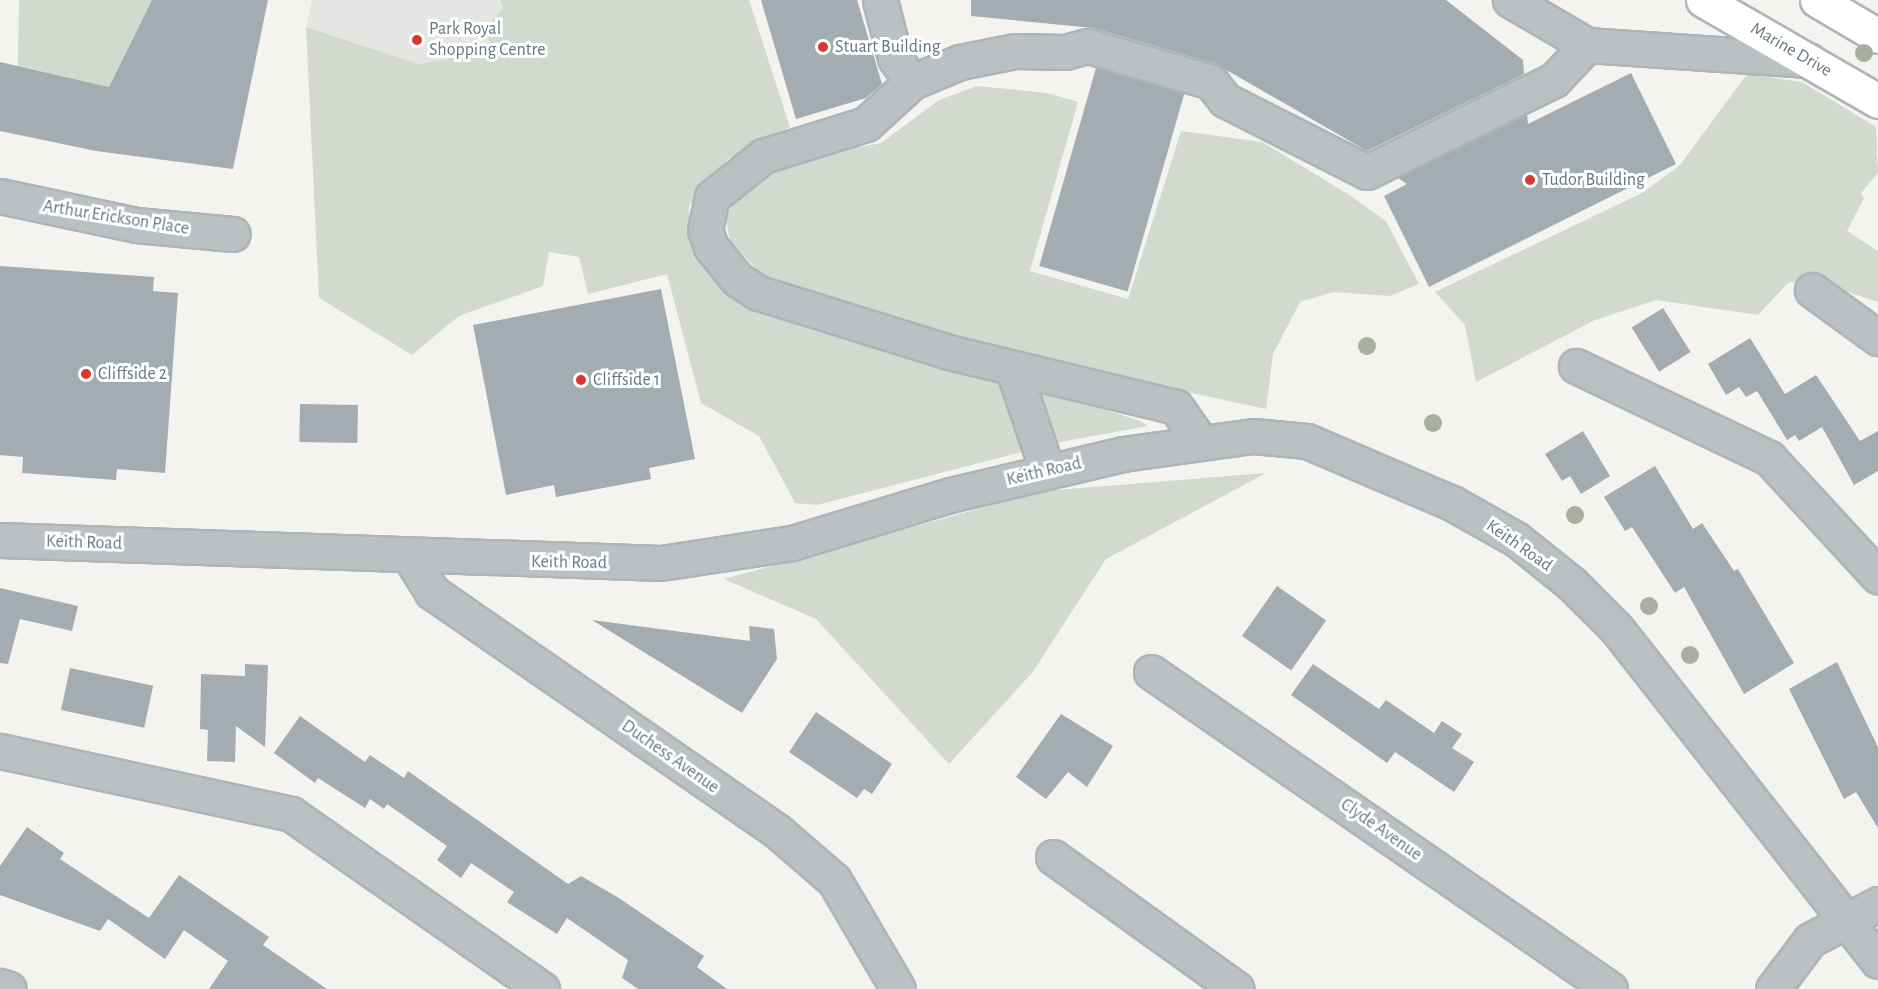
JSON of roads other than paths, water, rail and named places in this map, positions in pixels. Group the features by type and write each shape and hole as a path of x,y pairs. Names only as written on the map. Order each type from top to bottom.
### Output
{"main road":[{"name":"Marine Drive","path":"1703,0 1878,101"},
{"path":"1817,0 1878,36"}],"street":[{"path":"880,0 895,58 912,82"},
{"path":"1510,0 1587,45 1808,60"},
{"path":"1200,441 1176,408 1013,369 773,300 737,279 721,263 705,230 712,197 741,168 763,156 866,124 912,82 960,62 1015,51 1065,52 1084,69 1203,103 1226,100 1367,172 1554,80 1587,45"},
{"name":"Arthur Erickson Place","path":"0,196 136,225 233,234"},
{"path":"1812,290 1878,338"},
{"path":"1576,366 1768,458 1878,576"},
{"path":"1013,369 1047,471"},
{"name":"Keith Road","path":"0,540 590,565 712,559 792,543 1047,471 1200,441 1253,436 1307,441 1452,503 1516,539 1616,628 1842,919 1878,961"},
{"name":"Duchess Avenue","path":"410,557 432,592 777,831 834,880 898,989"},
{"name":"Clyde Avenue","path":"1151,672 1610,989"},
{"path":"0,751 291,814 542,989"},
{"path":"1053,857 1237,989"},
{"path":"1773,989 1810,940 1842,919 1878,904"},
{"path":"0,986 9,989"}],"place":[{"name":"Park Royal Shopping Centre","path":"417,40"},
{"name":"Stuart Building","path":"823,47"},
{"name":"Tudor Building","path":"1530,180"},
{"name":"Cliffside 2","path":"86,374"},
{"name":"Cliffside 1","path":"581,380"}]}
